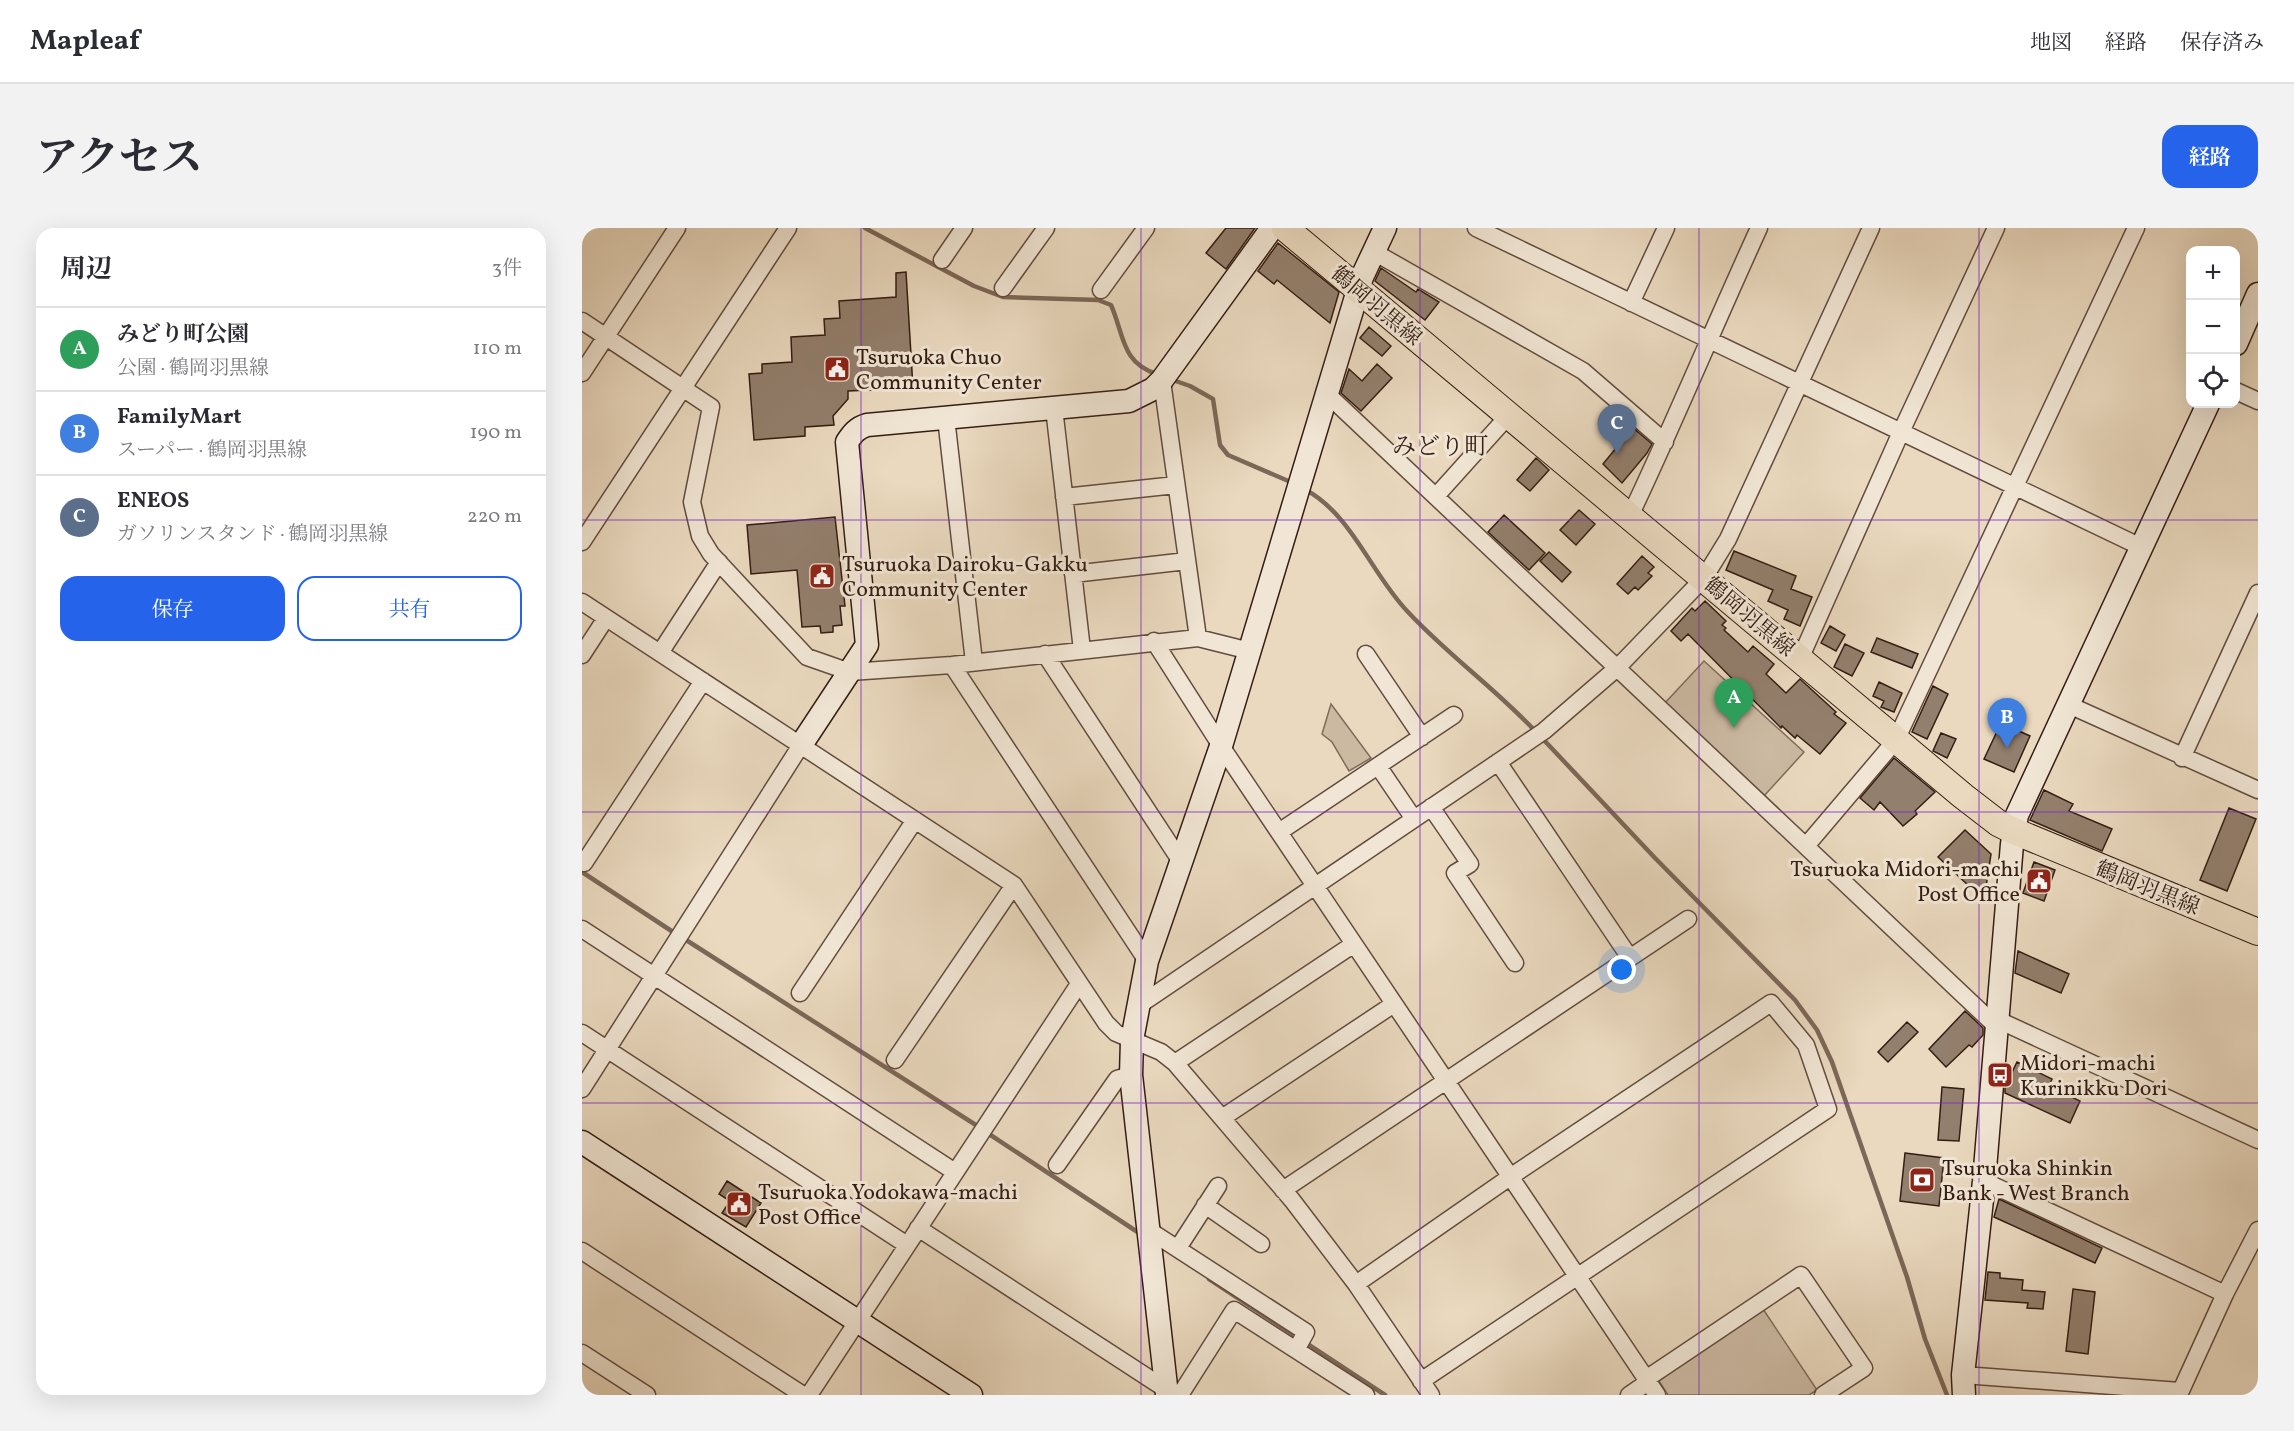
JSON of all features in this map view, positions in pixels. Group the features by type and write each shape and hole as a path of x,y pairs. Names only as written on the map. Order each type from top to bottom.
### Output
{"main road":[{"name":"鶴岡羽黒線","path":"1285,228 1998,823 2258,932"}],"street":[{"path":"582,373 677,228"},
{"path":"582,542 788,228"},
{"path":"942,260 964,228"},
{"path":"1003,288 1046,228"},
{"path":"1101,290 1146,228"},
{"path":"582,1089 867,645 847,442 859,428 867,425 1129,401 1141,397 1165,376 1272,228"},
{"path":"1171,1393 1147,1229 1131,1075 1132,1040 1138,1006 1147,961 1221,746 1326,393 1359,290 1385,228"},
{"path":"1476,228 2141,547"},
{"path":"1632,303 1666,228"},
{"path":"1630,516 1759,228"},
{"path":"1138,1006 1537,736 1617,668 1704,578 1728,539 1871,228"},
{"path":"1800,659 1901,432 1996,228"},
{"path":"1806,846 1896,740 2136,228"},
{"path":"1374,252 1582,371 1665,442"},
{"path":"2240,333 2258,294"},
{"path":"582,321 711,406 692,502 700,536 711,554 807,657 850,672 952,665 1154,641 1198,638 1250,651"},
{"path":"1165,376 1176,485 1198,638"},
{"path":"1326,393 1996,1023 2258,1140"},
{"path":"2240,393 2258,401"},
{"path":"1054,408 1082,650"},
{"path":"2206,408 2018,815 2014,831 1964,1385 2180,1393 2258,1230"},
{"path":"1437,495 1509,415"},
{"path":"946,418 974,662"},
{"path":"1064,497 1176,485"},
{"path":"1073,574 1187,561"},
{"path":"660,653 719,562"},
{"path":"2182,758 2258,593"},
{"path":"582,602 1014,885 1106,1023 1116,1034 1161,1052 1175,1063 1283,1190 1356,1284 1431,1395"},
{"path":"582,655 606,618"},
{"path":"1154,641 1221,746 1650,1385"},
{"path":"1045,654 1180,860"},
{"path":"1366,654 1422,737"},
{"path":"952,665 1147,961"},
{"path":"584,863 703,681"},
{"path":"2069,705 2182,758 2258,790"},
{"path":"1279,832 1454,715"},
{"path":"1498,762 1630,958"},
{"path":"1378,766 1414,819"},
{"path":"1431,807 1470,864 1455,873 1515,963"},
{"path":"800,993 915,820"},
{"path":"895,1060 1014,885"},
{"path":"1283,1190 1688,919"},
{"path":"582,929 955,1172"},
{"path":"1175,1063 1354,944"},
{"path":"809,1395 1079,984"},
{"path":"1356,1284 1510,1177 1771,1003 1806,1045 1828,1109 1421,1381"},
{"path":"1222,1118 1394,1004"},
{"path":"582,1034 907,1245"},
{"path":"1057,1165 1117,1079 1131,1075"},
{"path":"582,1142 971,1395"},
{"path":"1984,1181 2226,1294"},
{"path":"1178,1248 1218,1185"},
{"path":"1205,1205 1262,1244"},
{"path":"918,1228 1171,1393"},
{"path":"1147,1229 1306,1332 1296,1350"},
{"path":"582,1251 803,1395"},
{"path":"1629,1395 1650,1385 1801,1275 1864,1368 1823,1395"},
{"path":"1171,1393 1234,1310 1366,1395"},
{"path":"582,1353 647,1395"}],"shaded area":[{"path":"1704,661 1804,752 1764,796 1664,704"},
{"path":"1331,704 1371,758 1349,771 1332,742 1322,734"},
{"path":"1763,1309 1817,1390 1809,1395 1668,1395 1657,1378"}],"building":[{"path":"1226,228 1255,228 1226,269 1206,253"},
{"path":"1278,243 1339,292 1330,323 1277,280 1274,284 1258,271"},
{"path":"1381,268 1416,292 1418,289 1439,302 1425,320 1375,281"},
{"name":"Tsuruoka Chuo Community Center","path":"906,272 913,388 848,391 848,399 833,416 834,425 805,427 805,436 754,440 749,374 762,373 762,364 792,362 791,337 825,335 824,319 840,318 839,301 896,297 896,273"},
{"path":"1369,327 1391,346 1382,356 1360,338"},
{"path":"1377,364 1392,378 1361,411 1341,393 1349,369 1362,381"},
{"path":"1612,410 1652,444 1622,483 1603,464 1626,436 1606,418"},
{"path":"1536,458 1549,470 1530,491 1517,480"},
{"path":"1579,510 1595,524 1576,545 1560,530"},
{"path":"1504,515 1545,553 1529,570 1488,532"},
{"name":"Tsuruoka Dairoku-Gakku Community Center","path":"835,517 845,606 840,606 842,625 833,626 833,632 821,633 820,626 802,627 797,570 751,574 747,525"},
{"path":"1734,551 1796,576 1791,589 1812,597 1800,626 1784,619 1788,610 1768,601 1773,590 1726,570"},
{"path":"1549,552 1571,572 1562,582 1540,561"},
{"path":"1642,556 1654,567 1648,573 1652,576 1638,590 1635,587 1628,594 1617,584"},
{"path":"1705,601 1726,621 1722,625 1726,628 1724,630 1748,652 1753,646 1774,664 1766,674 1786,693 1800,679 1846,723 1820,754 1797,735 1795,738 1782,726 1781,728 1688,634 1681,641 1671,631 1692,608 1695,611"},
{"path":"1830,626 1845,635 1836,651 1821,643"},
{"path":"1877,638 1918,654 1912,668 1871,652"},
{"path":"1845,644 1864,653 1852,676 1834,667"},
{"path":"1879,682 1902,693 1894,712 1881,707 1884,701 1873,696"},
{"path":"1933,686 1948,694 1927,739 1912,732"},
{"path":"2001,723 2030,736 2014,772 1984,759"},
{"path":"1941,733 1956,739 1947,758 1933,751"},
{"path":"1894,758 1935,792 1915,811 1917,814 1903,826 1880,802 1874,810 1860,798"},
{"path":"2044,790 2073,804 2069,811 2112,829 2102,851 2030,820"},
{"path":"2229,808 2256,819 2227,891 2200,880"},
{"path":"1965,830 1991,854 1986,887 1971,888 1938,857"},
{"path":"2034,862 2055,870 2044,901 2023,893"},
{"path":"2018,951 2069,974 2061,993 2015,973"},
{"path":"1965,1011 1983,1028 1983,1035 1972,1047 1969,1045 1946,1067 1929,1049"},
{"path":"1907,1022 1918,1032 1888,1062 1878,1052"},
{"path":"2017,1062 2052,1079 2049,1086 2080,1101 2070,1123 2005,1093 2005,1087"},
{"path":"1942,1087 1964,1089 1959,1141 1938,1140"},
{"name":"Tsuruoka Shinkin Bank - West Branch","path":"1905,1153 1944,1158 1939,1206 1900,1201"},
{"path":"727,1181 761,1203 746,1227 722,1213 730,1201 719,1194"},
{"path":"1999,1199 2102,1248 2095,1263 1994,1217"},
{"path":"1988,1272 2000,1273 2000,1278 2023,1280 2022,1290 2045,1292 2043,1309 2027,1308 2028,1303 1985,1300"},
{"path":"2073,1289 2095,1292 2088,1354 2066,1351"}],"waterway":[{"path":"865,228 974,286 1003,297 1098,300 1111,305 1130,355 1136,363 1157,374"},
{"path":"1170,379 1190,386 1213,399 1220,445 1228,455 1293,483"},
{"path":"1306,490 1336,514 1408,612 1536,732"},
{"path":"1542,738 1655,858 1795,1000 1817,1030 1832,1062 1907,1277 1925,1339 1947,1395"},
{"path":"582,872 676,934"},
{"path":"683,938 979,1127"},
{"path":"986,1132 1142,1235"},
{"path":"1209,1279 1385,1395"}],"place":[{"name":"Tsuruoka Chuo Community Center","path":"837,369"},
{"name":"ENEOS","path":"1617,454"},
{"name":"Tsuruoka Dairoku-Gakku Community Center","path":"822,576"},
{"name":"みどり町公園","path":"1734,728"},
{"name":"FamilyMart","path":"2007,748"},
{"name":"Tsuruoka Midori-machi Post Office","path":"2039,881"},
{"name":"Midori-machi Kurinikku Dori","path":"2000,1075"},
{"name":"Tsuruoka Shinkin Bank - West Branch","path":"1922,1180"},
{"name":"Tsuruoka Yodokawa-machi Post Office","path":"739,1204"}],"district":[{"name":"みどり町","path":"1440,446"}]}
